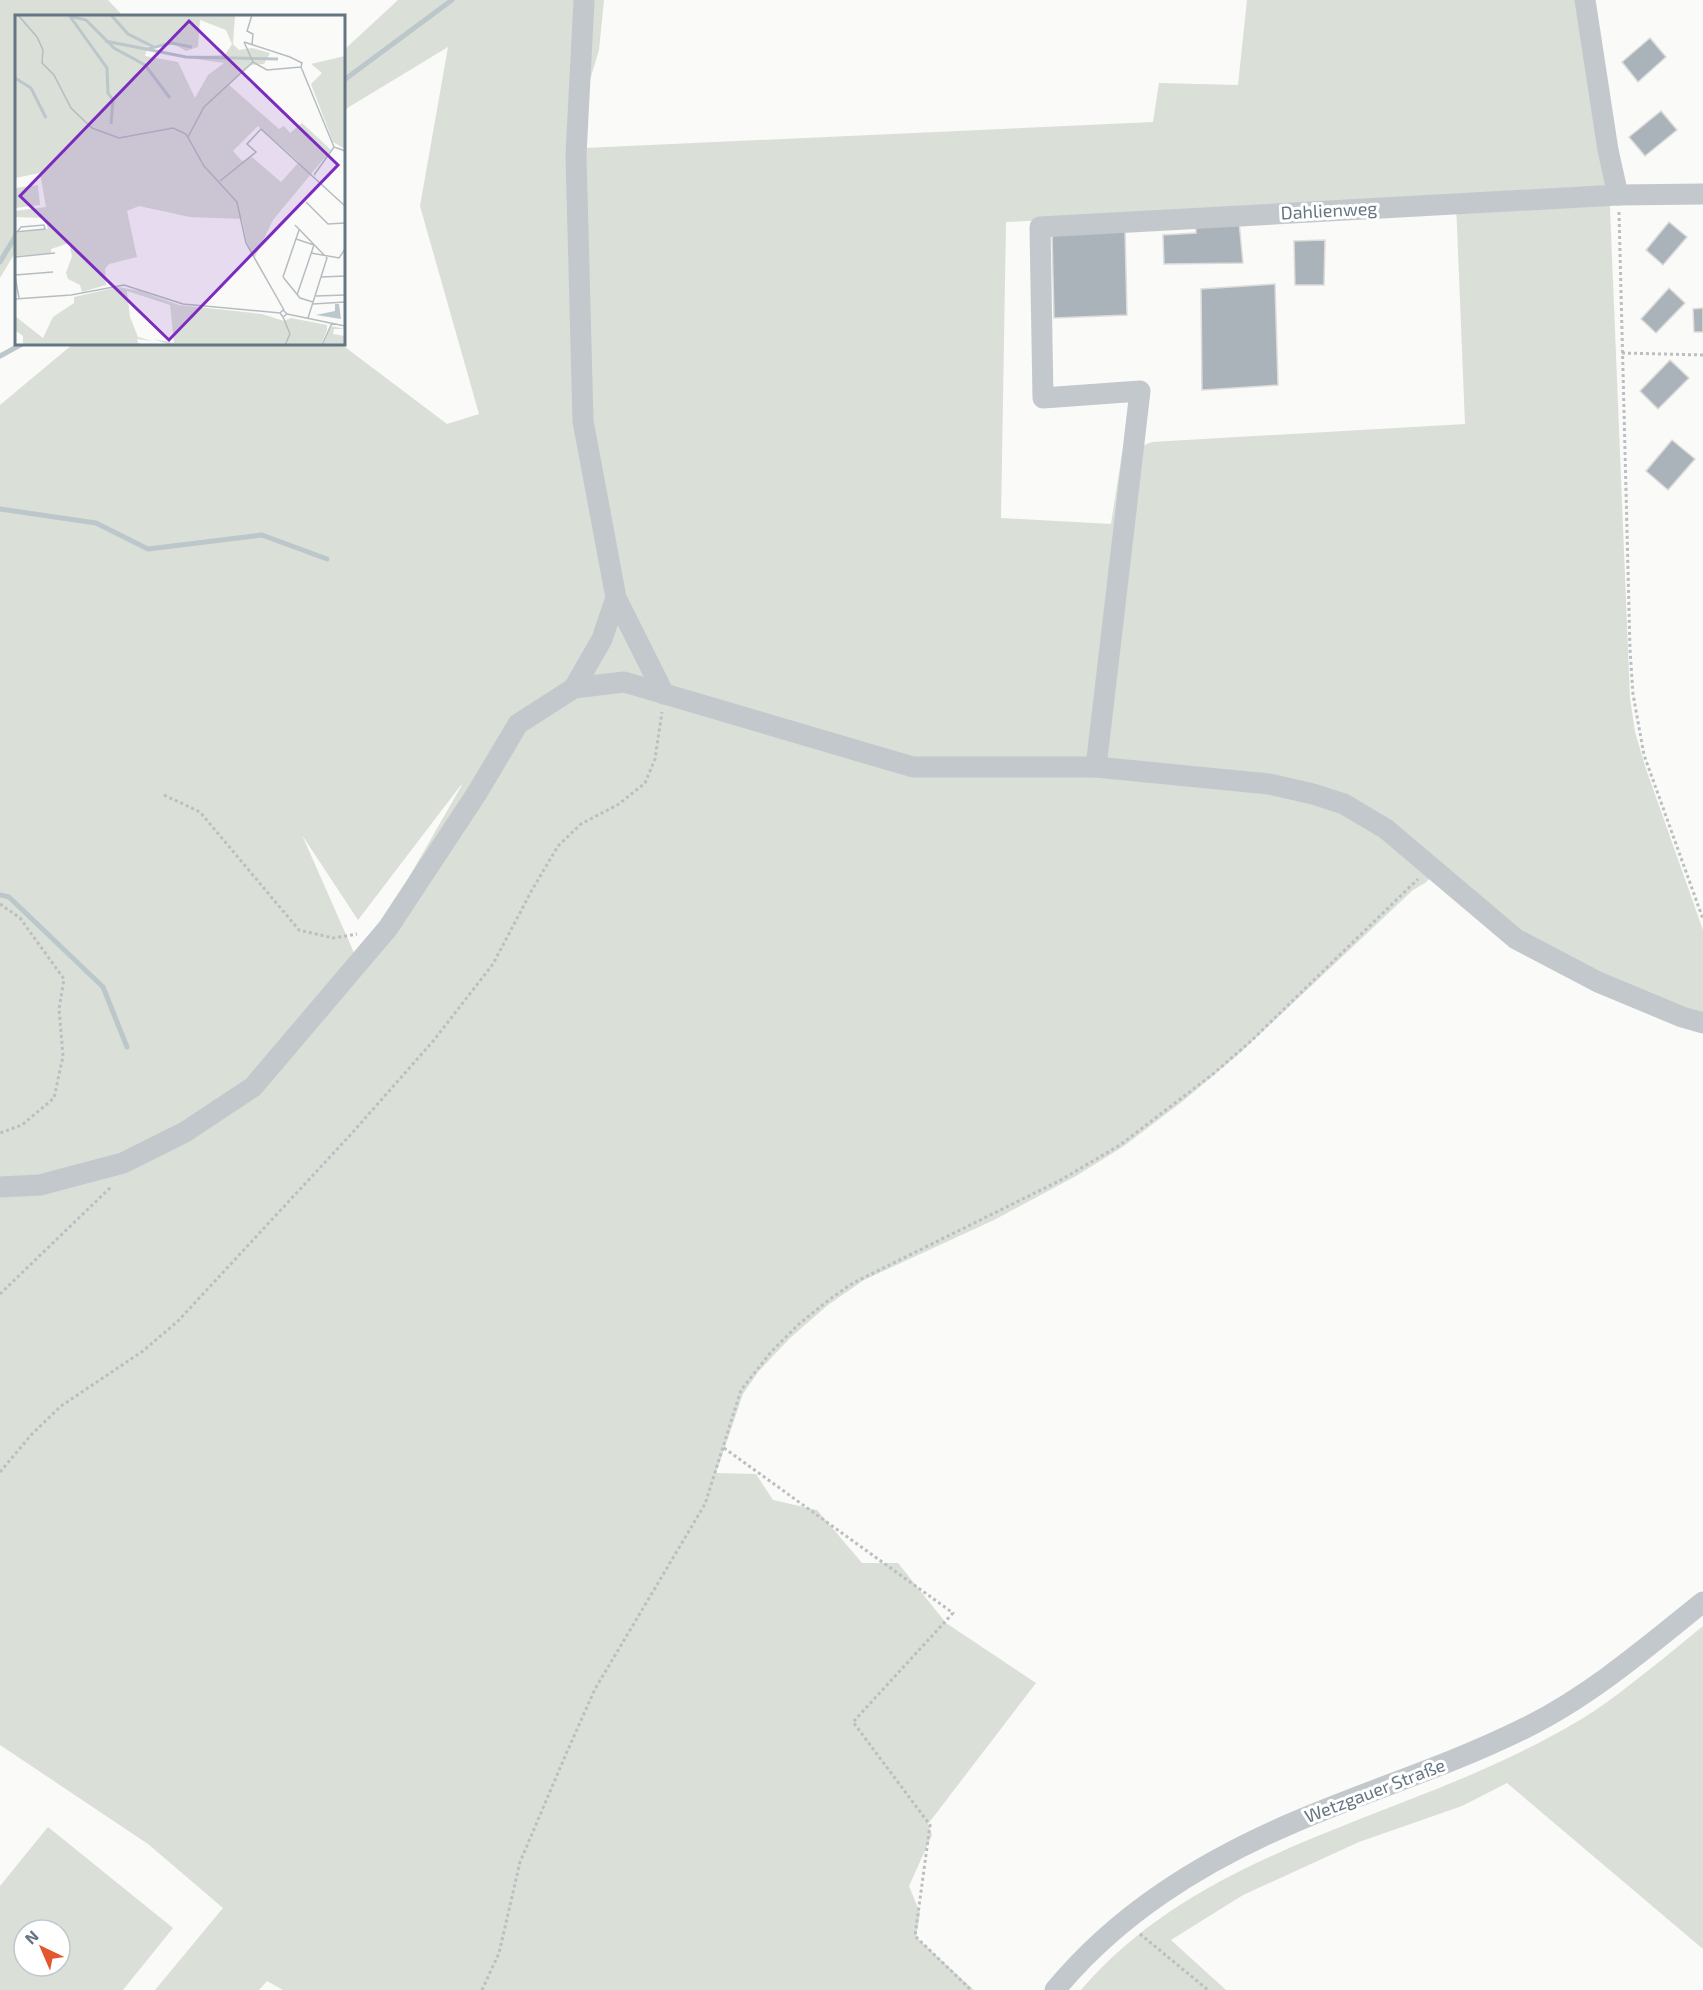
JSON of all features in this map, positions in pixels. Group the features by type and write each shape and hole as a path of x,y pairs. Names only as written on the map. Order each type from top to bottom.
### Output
{"street":[{"path":"584,0 576,155 584,421 616,598 664,694"},
{"path":"1585,0 1608,150 1618,195"},
{"name":"Dahlienweg","path":"1096,767 1140,391 1043,398 1040,227 1618,195 1703,194"},
{"path":"574,688 602,639 616,598"},
{"path":"0,1187 40,1185 123,1163 185,1132 254,1087 388,928 477,793 518,724 574,688 624,682 913,767 1096,767 1269,784 1313,794 1344,804 1386,829 1516,939 1598,982 1682,1017 1703,1023"},
{"name":"Wetzgauer Straße","path":"1055,1990 1091,1950 1124,1920 1160,1892 1200,1868 1291,1823 1455,1760 1528,1727 1578,1697 1629,1661 1703,1602"}],"path":[{"path":"1618,195 1629,637 1633,694 1644,755 1703,919"},
{"path":"1622,353 1703,355"},
{"path":"0,1472 32,1434 62,1406 143,1351 178,1321 353,1132 434,1040 493,963 558,846 581,824 619,804 645,783 655,759 664,694"},
{"path":"164,795 200,812 299,930 333,938 388,928"},
{"path":"482,1990 499,1953 520,1862 585,1711 595,1689 705,1504 741,1390 771,1352 799,1324 854,1283 1059,1181 1120,1145 1251,1041 1432,866"},
{"path":"0,904 20,918 64,979 58,1009 63,1056 54,1098 21,1125 0,1133"},
{"path":"0,1294 112,1188 123,1163"},
{"path":"724,1448 953,1613 853,1722 930,1825 915,1936 971,1990"},
{"path":"1124,1920 1208,1990"}],"shaded area":[{"path":"0,0 108,0 122,15 15,15 15,253 0,278"},
{"path":"398,0 604,0 599,50 581,110 585,148 1153,122 1159,83 1238,85 1247,0 1579,0 1610,208 1630,698 1635,732 1646,769 1703,930 1703,1017 1642,995 1531,938 1443,866 1425,883 1413,890 1240,1053 1124,1146 1076,1176 994,1220 864,1280 828,1305 790,1338 758,1372 743,1394 716,1473 756,1474 773,1500 817,1510 862,1563 898,1563 946,1623 1036,1683 928,1824 932,1835 909,1886 920,1913 916,1937 974,1990 283,1990 267,1981 259,1990 155,1990 223,1908 148,1844 0,1745 0,405 72,345 342,345 447,424 479,414 420,206 448,47 345,109 345,49","holes":["1456,202 1465,424 1152,442 1122,454 1111,524 1001,518 1006,222","462,785 359,964 302,835 358,920"]},
{"path":"1703,1626 1703,1949 1507,1783 1462,1806 1359,1842 1243,1895 1171,1940 1226,1990 1081,1990 1125,1946 1173,1909 1281,1852 1452,1783 1551,1737 1605,1703"},
{"path":"48,1827 173,1928 123,1990 0,1990 0,1886"}],"building":[{"path":"1650,38 1666,57 1638,82 1622,62"},
{"path":"1661,111 1677,130 1645,156 1629,137"},
{"path":"1239,222 1243,263 1164,264 1163,235 1196,233 1196,225"},
{"path":"1669,222 1687,237 1663,265 1646,250"},
{"path":"1125,230 1127,315 1054,318 1052,235"},
{"path":"1325,240 1324,285 1295,285 1294,241"},
{"path":"1275,284 1278,385 1202,390 1201,289"},
{"path":"1669,288 1685,303 1656,333 1641,319"},
{"path":"1703,308 1703,332 1694,332 1693,309"},
{"path":"1670,360 1689,378 1658,409 1640,391"},
{"path":"1672,440 1695,459 1668,490 1646,471"}],"waterway":[{"path":"345,79 452,0"},
{"path":"0,262 15,237"},
{"path":"0,356 20,345"},
{"path":"0,509 96,523 148,549 262,535 327,559"},
{"path":"0,895 9,897 103,987 127,1047"}]}
